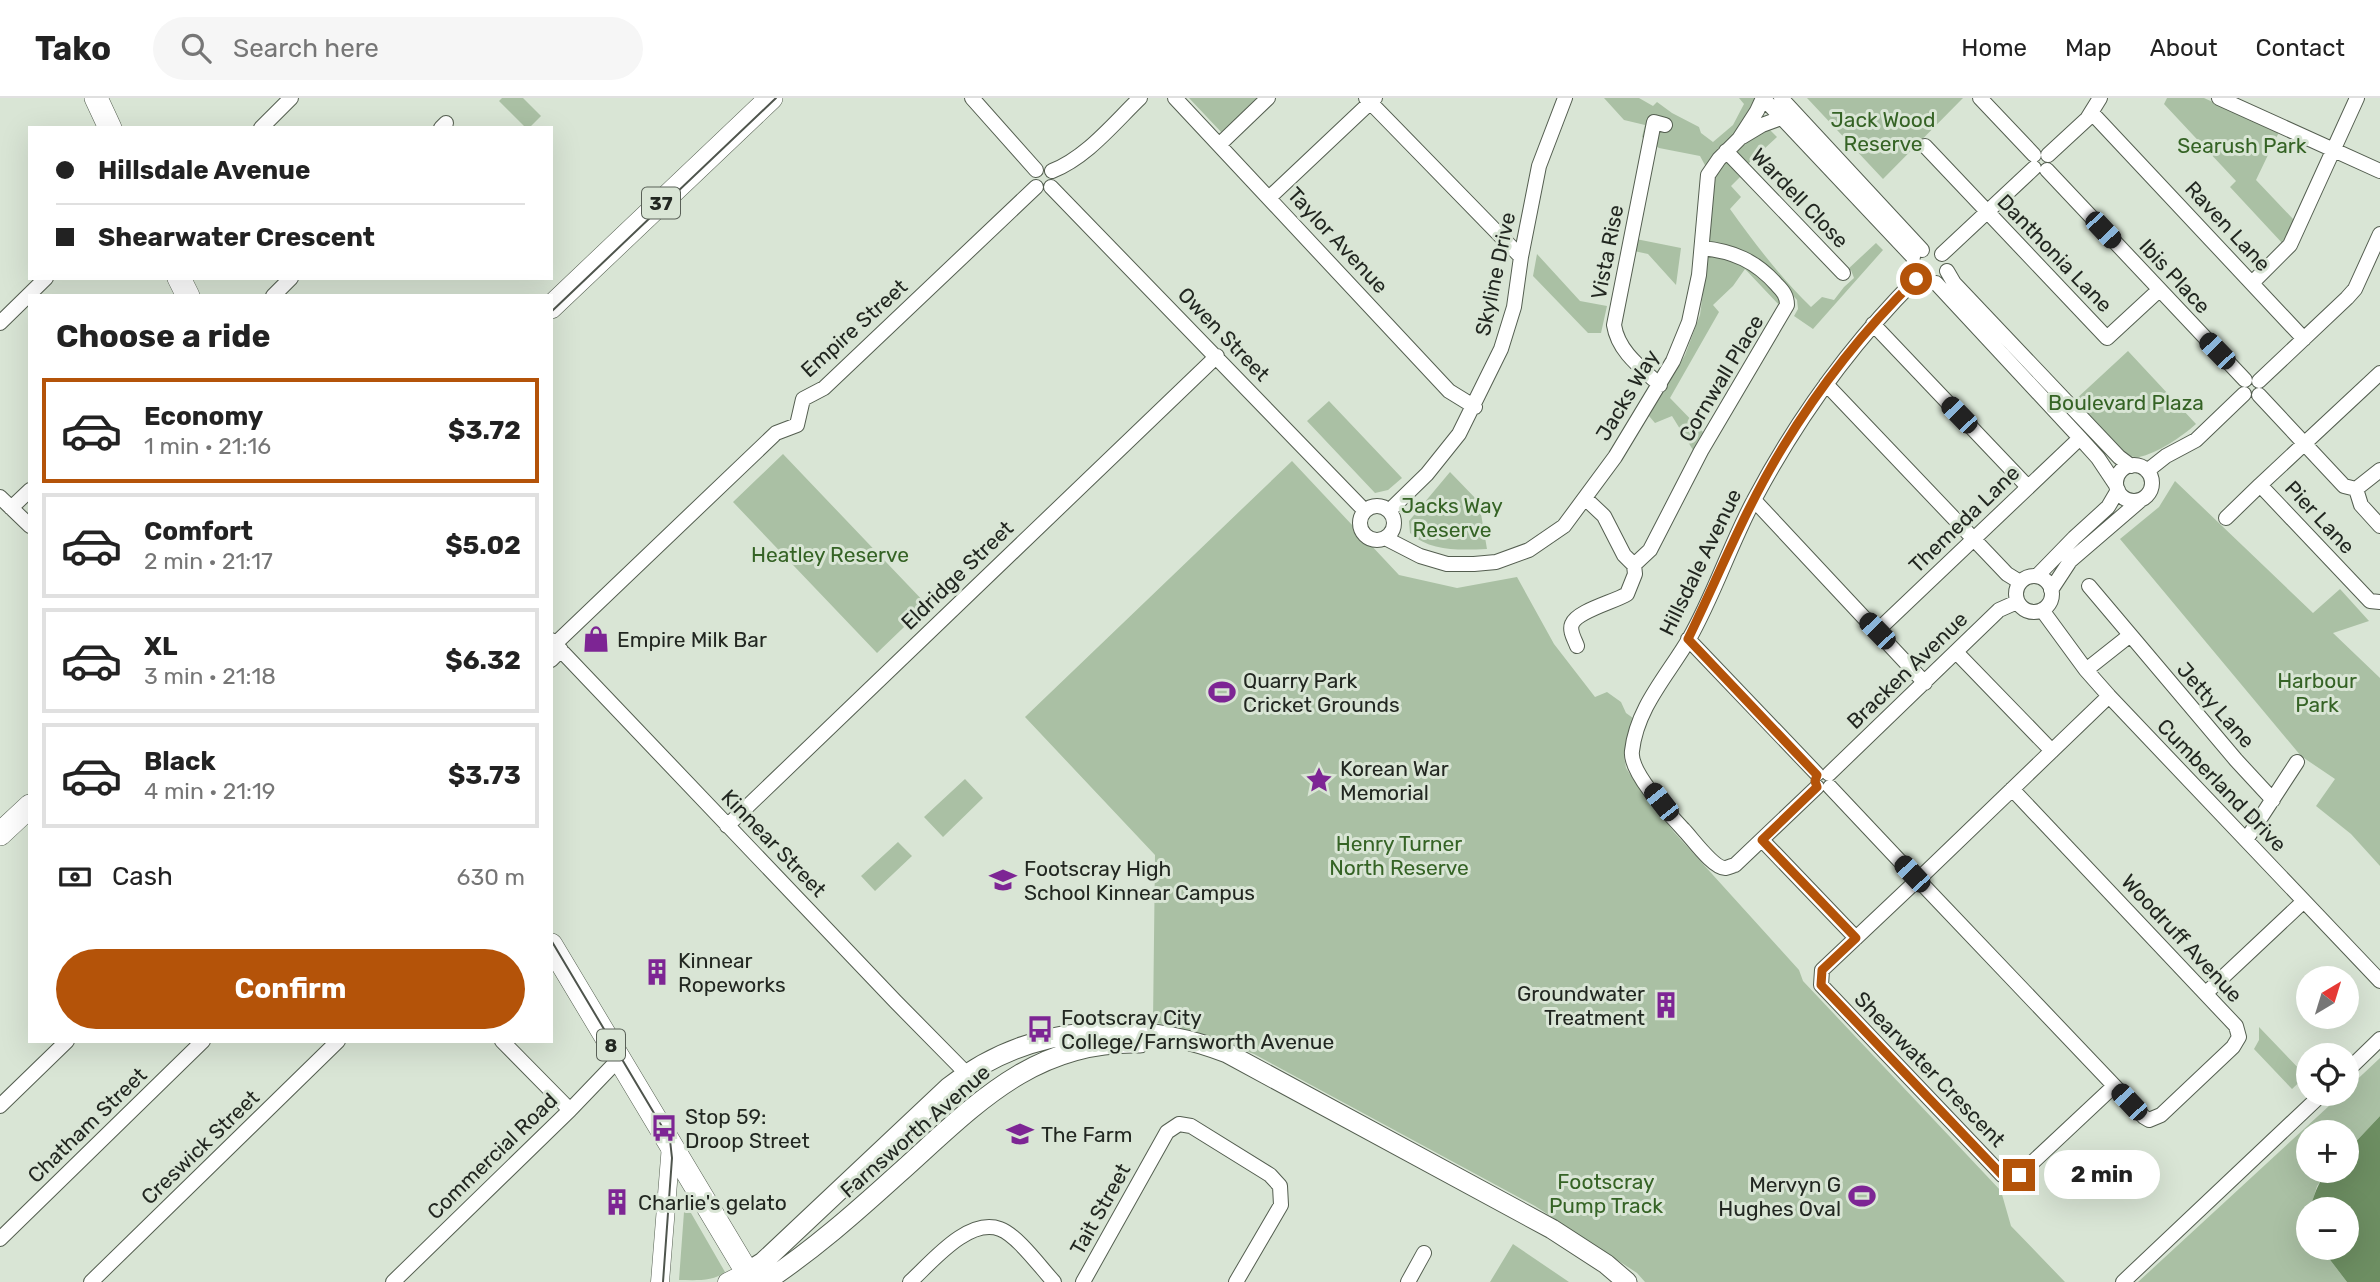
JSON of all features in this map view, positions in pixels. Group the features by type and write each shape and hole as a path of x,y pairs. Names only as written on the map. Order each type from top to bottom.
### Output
{"main road":[{"name":"37","path":"553,305 771,98"},
{"path":"99,100 109,126"},
{"path":"0,834 28,808"},
{"name":"8","path":"553,948 748,1280"},
{"name":"Farnsworth Avenue","path":"748,1280 763,1262 888,1144 949,1087 967,1074 1004,1054 1037,1041 1116,1030 1165,1035 1227,1053 1552,1228 1606,1264 1627,1282"},
{"name":"Farnsworth Avenue","path":"748,1280 825,1239 986,1094 1059,1056 1085,1048 1123,1043 1156,1044 1223,1058 1272,1078"},
{"path":"967,1074 986,1094"},
{"path":"888,1144 908,1165"},
{"path":"848,1183 866,1203"}],"street":[{"path":"263,126 291,98"},
{"path":"972,98 1036,170"},
{"path":"1052,171 1080,155 1140,98"},
{"name":"Taylor Avenue","path":"1175,98 1449,391 1475,407"},
{"path":"1219,145 1268,98"},
{"name":"Skyline Drive","path":"1389,512 1427,474 1459,434 1475,407 1501,349 1514,306 1539,166 1565,98"},
{"path":"1763,98 1918,253"},
{"name":"Jacks Way","path":"1385,538 1420,556 1447,564 1496,562 1529,550 1564,526 1586,499 1673,361 1689,322 1702,248 1708,175 1712,166 1739,139 1763,98"},
{"path":"1782,98 1918,253"},
{"name":"Ibis Place","path":"1980,98 2344,486 2356,489"},
{"path":"1942,254 2092,113 2100,98"},
{"path":"2219,98 2380,171"},
{"path":"2252,283 2291,243 2357,98"},
{"path":"1270,198 1370,99 1521,257"},
{"name":"Raven Lane","path":"2092,113 2304,338"},
{"path":"1739,139 1762,125 1781,118"},
{"name":"Vista Rise","path":"1660,385 1634,362 1616,340 1614,325 1654,122 1665,125"},
{"name":"Danthonia Lane","path":"1925,146 2107,338 2159,290"},
{"name":"Wardell Close","path":"1726,151 1843,273"},
{"path":"1046,167 1052,171 1055,181 1051,187 1042,190 1036,187 1032,180 1036,170 1046,167"},
{"name":"Empire Street","path":"555,649 776,433 797,425 803,399 824,388 1036,187"},
{"name":"Owen Street","path":"1051,187 1365,511"},
{"path":"2147,471 2166,456 2196,440 2355,289 2380,234"},
{"name":"Cornwall Place","path":"1577,646 1571,629 1574,621 1626,594 1635,574 1634,565 1650,550 1701,451 1787,305 1784,293 1756,264 1727,252 1702,248"},
{"path":"1918,253 1935,249 1942,254 1947,271 1973,302 2119,457 2131,466"},
{"path":"1918,253 1911,270 1923,284 1936,284 1947,271"},
{"name":"Hillsdale Avenue","path":"1726,868 1716,865 1677,823 1634,767 1631,753 1639,722 1658,683 1688,639 1754,500 1782,448 1826,384 1873,324 1916,279"},
{"path":"30,294 44,280"},
{"path":"276,294 289,280"},
{"path":"1936,284 2098,458 2121,496 2130,500 2142,499"},
{"path":"0,323 28,296"},
{"path":"1873,324 2028,488"},
{"name":"Eldridge Street","path":"727,826 1217,356"},
{"name":"Pier Lane","path":"2226,519 2380,373"},
{"path":"1826,384 2007,574 2020,582"},
{"name":"Themeda Lane","path":"1877,631 2080,438"},
{"path":"2037,576 2098,517 2117,487 2120,472 2131,466 2147,471 2152,482 2151,488 2142,499 2070,561 2051,590"},
{"path":"2380,470 2365,485 2356,489 2361,505 2380,526"},
{"name":"Pier Lane","path":"2260,485 2370,601 2380,602"},
{"path":"11,508 28,492"},
{"path":"0,497 28,524"},
{"path":"1586,499 1604,516 1624,555 1634,565"},
{"path":"1754,500 1926,682"},
{"path":"1376,507 1392,516 1393,528 1385,538 1371,540 1362,532 1360,520 1365,511 1376,507"},
{"path":"2030,576 2037,576 2048,583 2051,590 2050,602 2042,610 2028,611 2017,602 2016,589 2020,582 2030,576"},
{"name":"Jetty Lane","path":"2089,586 2129,636 2273,800"},
{"name":"Bracken Avenue","path":"1726,868 1735,865 1762,840 1999,610 2017,602"},
{"name":"Cumberland Drive","path":"2042,610 2086,670 2109,696 2380,982"},
{"path":"2086,670 2129,636"},
{"name":"Woodruff Avenue","path":"1688,639 2144,1118 2156,1119 2233,1047 2239,1037 2236,1026 2012,789"},
{"name":"Kinnear Street","path":"555,649 967,1074"},
{"path":"1957,653 2052,751"},
{"name":"Shearwater Crescent","path":"2109,696 1822,970 1821,985 2002,1175 2010,1178 2019,1175 2115,1086"},
{"path":"2246,840 2297,762"},
{"path":"1762,840 1856,938"},
{"path":"2206,993 2304,901"},
{"path":"2359,1060 2380,1040"},
{"path":"0,1106 65,1043"},
{"name":"Chatham Street","path":"0,1239 201,1043"},
{"name":"Creswick Street","path":"91,1282 336,1043"},
{"path":"504,1043 570,1110"},
{"name":"Commercial Road","path":"393,1282 619,1059"},
{"path":"2123,1282 2309,1106"},
{"name":"Tait Street","path":"1083,1282 1167,1132 1179,1124 1191,1126 1270,1175 1280,1186 1281,1205 1236,1282"},
{"path":"660,1282 671,1145"},
{"path":"910,1282 958,1238 979,1227 1000,1229 1013,1238 1054,1282"},
{"path":"1408,1282 1424,1253"}],"green space":[{"path":"502,98 523,98 541,116 531,126 524,126 499,101"},
{"path":"1189,98 1259,98 1222,133"},
{"path":"1604,98 1639,98 1653,106 1657,102 1699,127 1701,133 1713,142 1733,125 1744,104 1739,98 1756,98 1753,114 1706,167 1700,156 1659,148 1642,137 1645,125 1624,120"},
{"name":"Jack Wood Reserve","path":"1807,98 1963,98 1883,179"},
{"name":"Searush Park","path":"2167,98 2204,98 2279,132 2256,180 2294,220 2283,244 2230,187 2236,181 2164,104"},
{"path":"1767,127 1777,137 1737,174 1740,177 1731,186 1741,197 1730,209 1800,296 1811,307 1822,297 1834,300 1854,278 1851,270 1847,270 1876,243 1883,250 1813,329 1794,316 1798,309 1797,300 1767,268 1736,250 1706,243 1713,176 1730,154"},
{"path":"1636,239 1681,248 1676,285 1648,254 1634,251"},
{"path":"1537,254 1580,301 1607,306 1601,333 1588,333 1533,276"},
{"path":"1721,254 1756,271 1780,299 1780,306 1745,269 1733,286 1713,305 1719,312 1670,398 1703,432 1693,450 1672,416 1655,423 1649,416 1685,355 1700,315 1708,255"},
{"name":"Boulevard Plaza","path":"2128,351 2196,424 2169,444 2139,457 2123,452 2075,400"},
{"path":"1329,401 1402,478 1388,490 1375,493 1307,421"},
{"name":"Heatley Reserve","path":"783,454 927,605 877,653 733,502"},
{"name":"Henry Turner North Reserve","path":"1292,461 1399,575 1457,588 1517,577 1554,644 1595,697 1607,692 1621,702 1626,713 1633,718 1624,756 1626,768 1674,832 1799,970 1803,981 2001,1191 2011,1226 2065,1282 1645,1282 1637,1273 1535,1206 1254,1054 1199,1033 1153,1022 1155,855 1025,717"},
{"name":"Jacks Way Reserve","path":"1450,472 1479,502 1487,549 1436,547 1410,533 1409,521"},
{"name":"Harbour Park","path":"2175,481 2313,613 2340,589 2369,621 2333,633 2380,678 2380,866 2351,834 2316,806 2335,779 2301,756 2120,539 2159,507"},
{"path":"965,779 983,798 943,837 924,817"},
{"path":"898,842 912,856 875,891 861,876"},
{"path":"2259,1027 2296,1066 2296,1085 2292,1089 2254,1049 2259,1040"},
{"path":"2380,1058 2380,1116 2359,1138 2359,1120 2314,1120 2329,1106 2359,1106 2359,1078"},
{"path":"2296,1136 2296,1183 2319,1183 2314,1197 2296,1197 2296,1260 2330,1260 2347,1282 2138,1282"},
{"path":"684,1212 691,1213 725,1272 703,1280 679,1280"},
{"path":"1513,1244 1569,1282 1490,1282"}],"shaded area":[{"path":"2380,1116 2380,1282 2347,1282 2330,1260 2359,1260 2359,1197 2314,1197 2320,1183 2359,1183 2359,1138"}],"tram line":[{"path":"553,310 776,98"},
{"path":"553,943 670,1140 672,1158 663,1282"}],"place":[{"name":"Empire Milk Bar","path":"596,639"},
{"name":"Quarry Park Cricket Grounds","path":"1222,692"},
{"name":"Korean War Memorial","path":"1319,780"},
{"name":"Footscray High School Kinnear Campus","path":"1003,880"},
{"name":"Kinnear Ropeworks","path":"657,972"},
{"name":"Groundwater Treatment","path":"1666,1005"},
{"name":"Footscray City College/Farnsworth Avenue","path":"1040,1029"},
{"name":"Stop 59: Droop Street","path":"664,1128"},
{"name":"The Farm","path":"1020,1134"},
{"name":"Mervyn G Hughes Oval","path":"1862,1196"},
{"name":"Charlie's gelato","path":"617,1202"}],"route":[{"path":"1916,279 1873,324 1826,384 1782,448 1754,500 1688,639 1817,775 1817,787 1762,840 1856,938 1822,970 1821,985 2002,1175 2010,1178 2019,1175"}],"park label":[{"name":"Footscray Pump Track","path":"1606,1193"}]}
